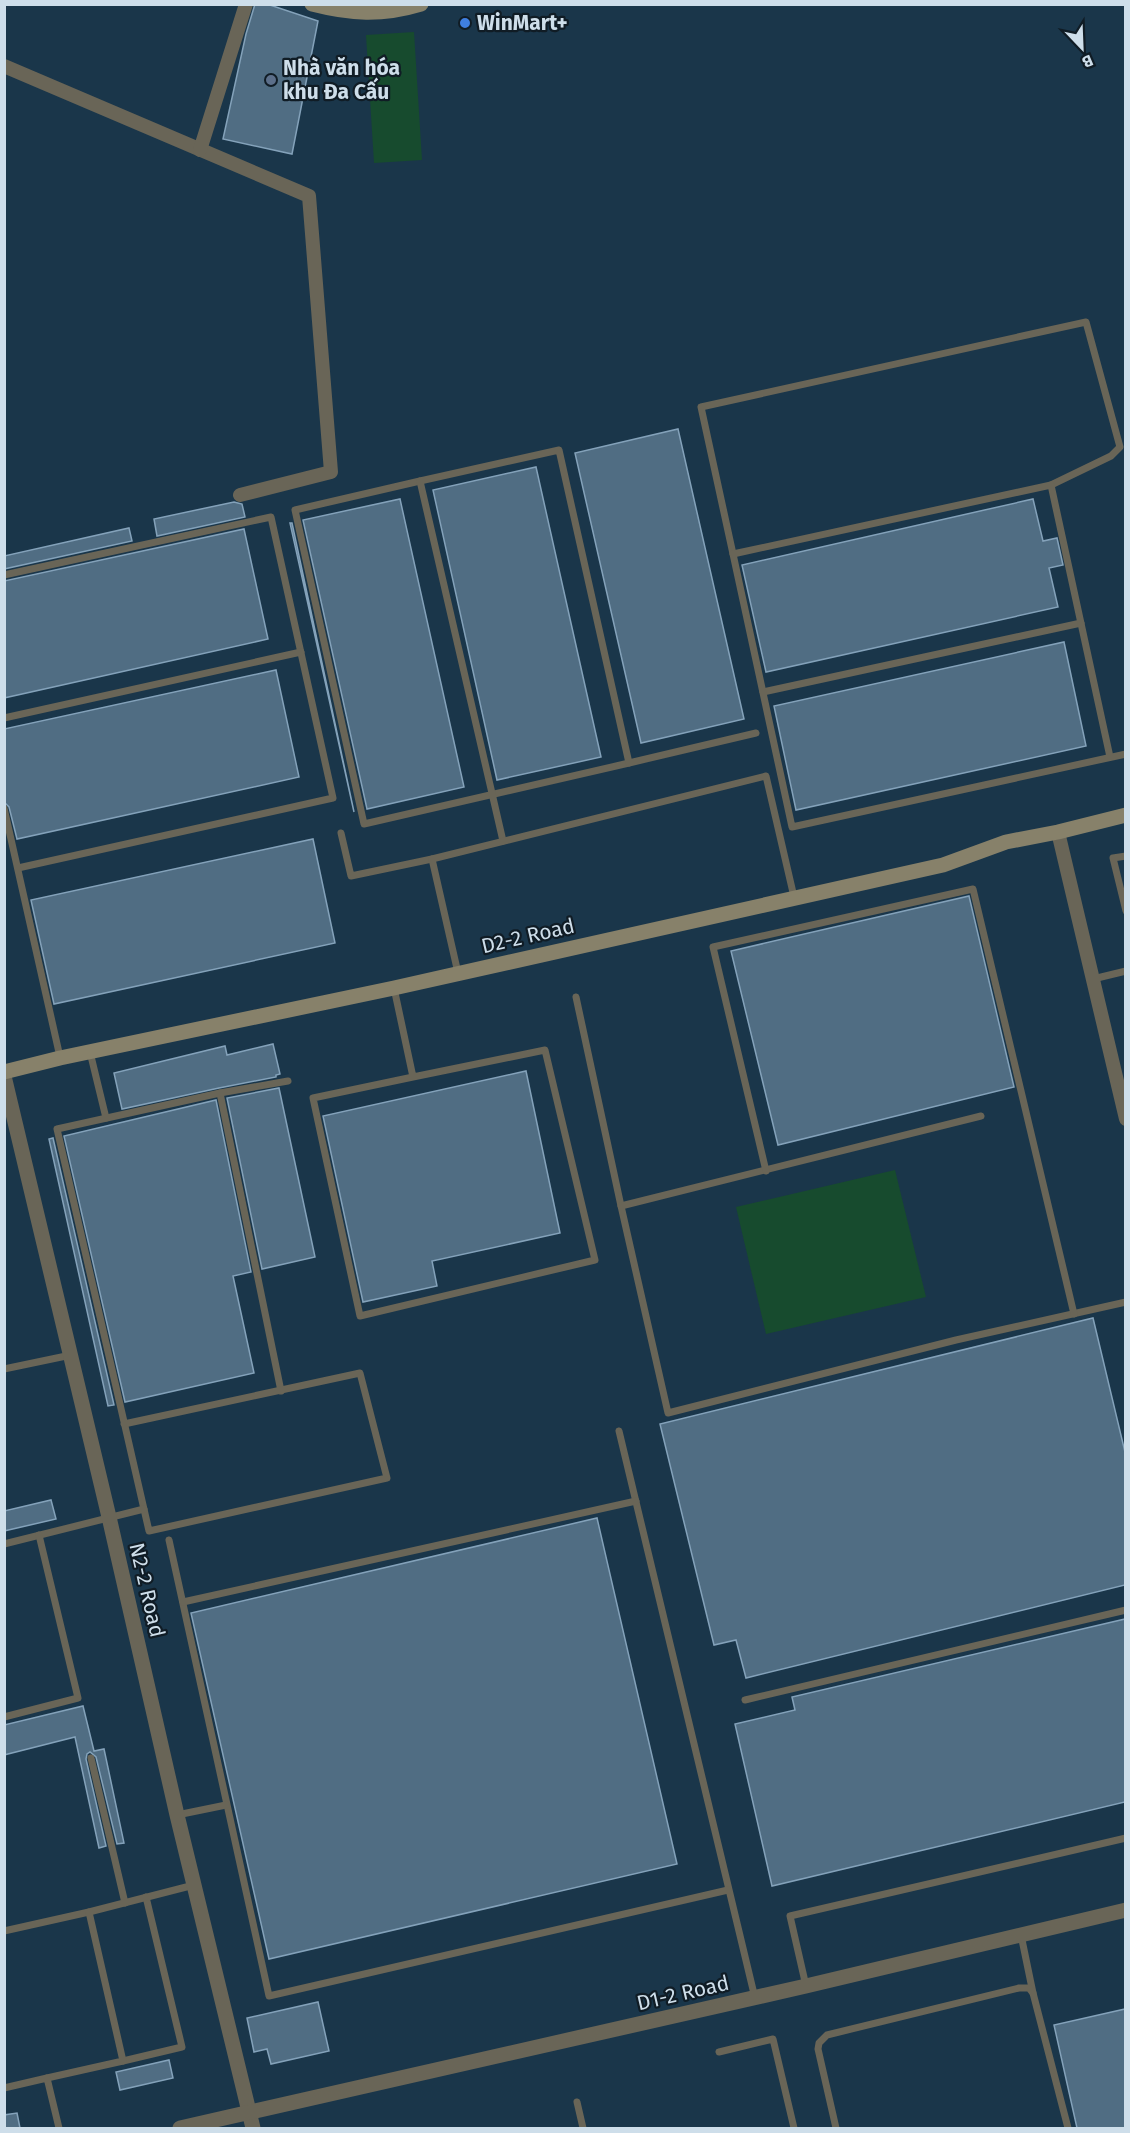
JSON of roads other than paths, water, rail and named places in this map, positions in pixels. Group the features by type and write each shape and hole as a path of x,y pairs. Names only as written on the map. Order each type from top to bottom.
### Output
{"main road":[{"path":"312,4 343,12 366,14 421,4"},
{"name":"D2-2 Road","path":"4,1074 60,1058 394,988 943,865 1006,842 1125,815"}],"street":[{"path":"200,150 246,4"},
{"path":"4,66 309,196 331,472 240,495"},
{"path":"1058,832 1125,1119"},
{"name":"N2-2 Road","path":"4,1074 177,1815 253,2128"},
{"name":"D1-2 Road","path":"180,2128 755,1998 1125,1910"}],"lane":[{"path":"733,554 1051,485 1111,456 1123,448 1086,322 701,407 792,826 1125,754"},
{"path":"629,764 560,450 295,510 364,824 629,764 756,733"},
{"path":"420,481 503,841"},
{"path":"1051,485 1110,757"},
{"path":"4,575 271,517 333,798 18,868"},
{"path":"763,692 1081,623"},
{"path":"4,718 301,652"},
{"path":"341,832 351,876 432,859 766,777 794,897"},
{"path":"4,808 60,1058"},
{"path":"1125,855 1113,858 1125,911"},
{"path":"432,859 458,973"},
{"path":"766,1171 713,947 973,889 1074,1314"},
{"path":"1092,979 1125,971"},
{"path":"394,988 413,1077"},
{"path":"576,997 668,1413 956,1340 1125,1304"},
{"path":"545,1050 595,1260 360,1316 313,1098 413,1077 545,1050"},
{"path":"90,1052 106,1118"},
{"path":"124,1424 360,1373 387,1478 149,1531 124,1424 57,1129 220,1093 288,1081"},
{"path":"220,1093 281,1391"},
{"path":"621,1206 981,1116"},
{"path":"4,1370 70,1355"},
{"path":"619,1431 755,1998"},
{"path":"183,1602 636,1501"},
{"path":"4,1544 144,1509"},
{"path":"4,1717 78,1698 39,1535"},
{"path":"170,1540 225,1805 268,1996 728,1890"},
{"path":"745,1700 1125,1610"},
{"path":"91,1758 125,1903"},
{"path":"177,1815 225,1805"},
{"path":"806,1986 790,1916 1125,1838"},
{"path":"4,1931 194,1886"},
{"path":"4,2088 182,2047 146,1897"},
{"path":"89,1912 123,2061"},
{"path":"1021,1935 1033,1992 1068,2128"},
{"path":"836,2128 818,2049 819,2043 827,2035 1019,1988 1029,1988 1033,1992"},
{"path":"719,2052 773,2039 794,2128"},
{"path":"47,2078 59,2128"},
{"path":"577,2102 583,2128"}],"place":[{"name":"WinMart+","path":"465,23"},
{"name":"Nhà văn hóa khu Đa Cấu","path":"271,80"}]}
